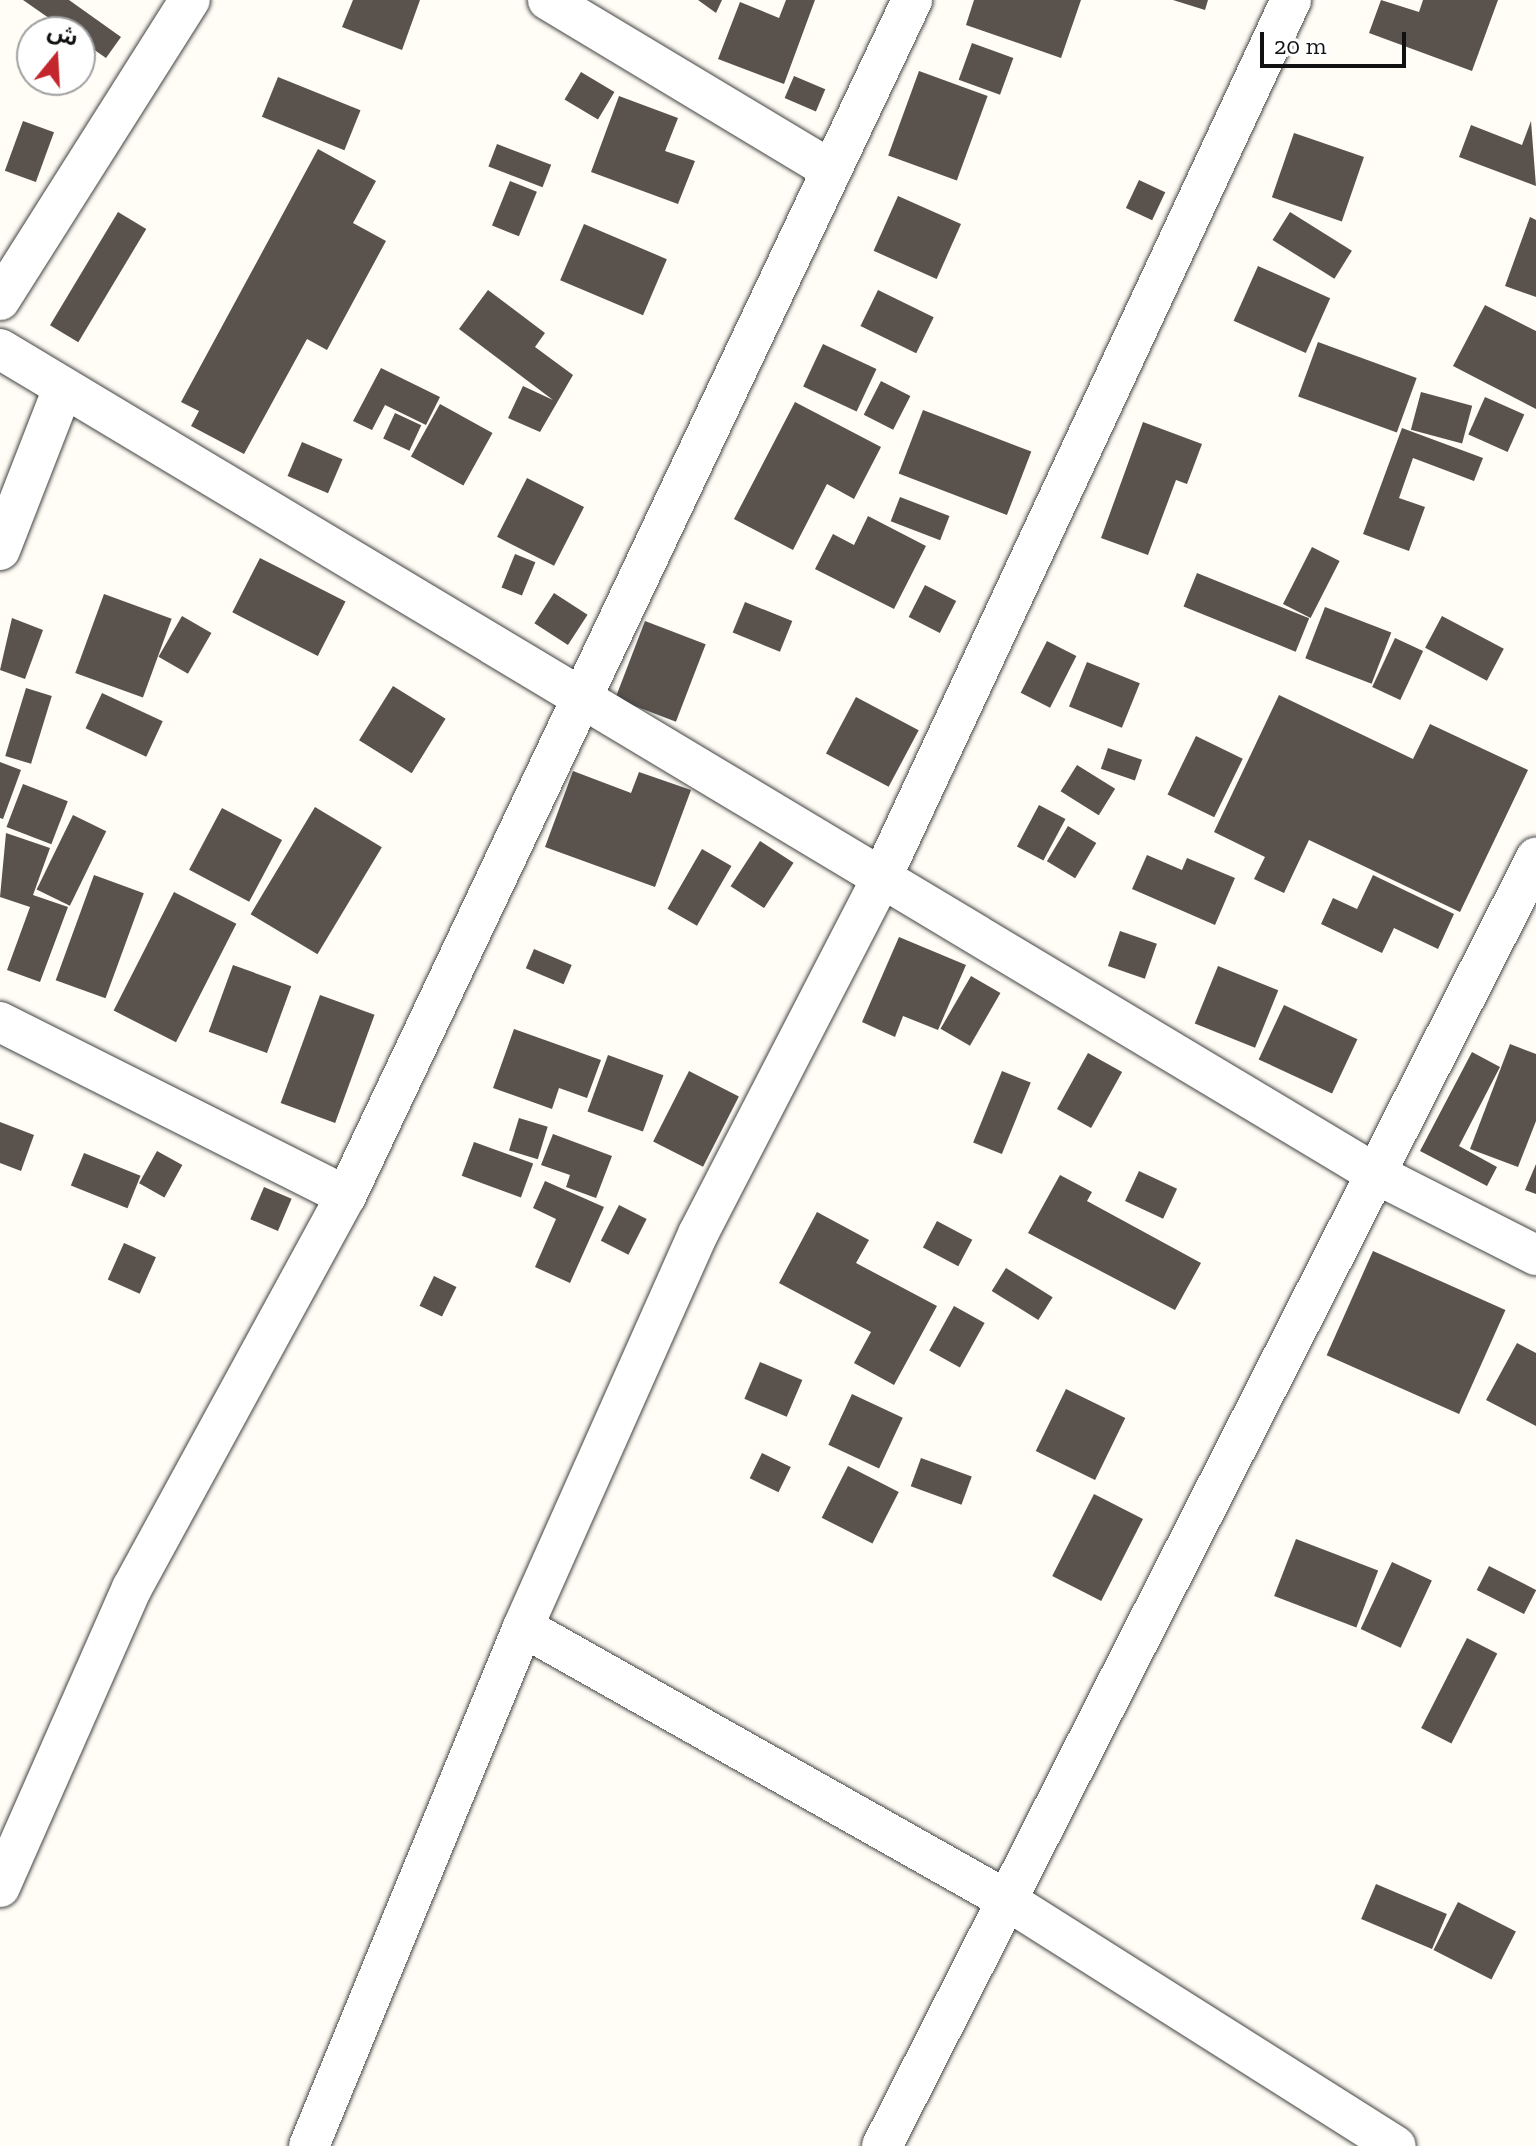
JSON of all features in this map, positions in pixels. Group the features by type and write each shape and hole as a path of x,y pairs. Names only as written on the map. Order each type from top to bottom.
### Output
{"street":[{"path":"0,300 190,0"},
{"path":"548,0 831,170"},
{"path":"0,1887 132,1588 346,1196 912,0"},
{"path":"309,2146 523,1627 698,1234 880,881 1291,0"},
{"path":"0,349 880,881 1376,1174 1536,1255"},
{"path":"0,550 63,388"},
{"path":"882,2146 1536,858"},
{"path":"0,1022 346,1196"},
{"path":"523,1627 1005,1899 1396,2146"}],"building":[{"path":"23,0 69,0 91,16 46,16"},
{"path":"353,0 420,0 402,50 342,27"},
{"path":"698,0 722,0 716,13"},
{"path":"786,0 815,0 784,84 718,59 740,2 779,18"},
{"path":"974,0 1081,0 1061,58 966,25"},
{"path":"1173,0 1208,0 1205,10"},
{"path":"1381,0 1419,12 1423,0 1498,0 1472,71 1369,33"},
{"path":"96,19 121,37 106,58 96,51"},
{"path":"972,43 1013,58 1000,95 959,80"},
{"path":"919,71 988,96 957,181 888,156"},
{"path":"581,72 614,92 598,120 565,99"},
{"path":"794,76 825,89 816,111 785,98"},
{"path":"278,77 361,110 344,150 262,117"},
{"path":"619,96 678,118 665,151 695,161 678,204 591,172"},
{"path":"23,121 54,132 36,182 5,171"},
{"path":"1531,121 1536,186 1459,157 1471,125 1522,145"},
{"path":"1294,133 1364,157 1342,221 1272,197"},
{"path":"497,144 551,165 543,187 488,166"},
{"path":"318,149 376,181 353,223 386,241 327,350 307,339 244,454 191,426 199,411 181,402"},
{"path":"1139,180 1165,192 1152,220 1126,208"},
{"path":"510,181 537,192 519,236 492,226"},
{"path":"898,196 961,224 937,279 874,251"},
{"path":"118,212 146,229 78,342 50,325"},
{"path":"1290,212 1352,251 1334,279 1273,240"},
{"path":"1530,217 1536,220 1536,297 1505,286"},
{"path":"584,224 667,259 643,315 560,280"},
{"path":"1258,266 1330,298 1306,353 1234,321"},
{"path":"488,290 545,333 535,347 573,375 540,432 508,418 523,386 553,400 459,329"},
{"path":"878,290 934,317 916,353 860,326"},
{"path":"1485,305 1536,331 1536,409 1453,366"},
{"path":"1318,342 1417,378 1397,432 1298,397"},
{"path":"823,344 876,369 857,412 803,387"},
{"path":"381,368 440,397 426,425 385,405 372,430 353,421"},
{"path":"881,381 910,396 893,430 864,415"},
{"path":"1421,392 1472,406 1462,443 1411,430"},
{"path":"1485,397 1524,414 1508,452 1468,434"},
{"path":"795,402 881,447 854,499 827,484 793,550 734,519"},
{"path":"440,404 492,433 463,486 411,456"},
{"path":"923,410 1031,452 1007,515 899,473"},
{"path":"395,413 421,425 409,451 383,438"},
{"path":"1143,422 1202,444 1187,484 1176,480 1148,555 1101,538"},
{"path":"1402,428 1483,458 1474,481 1413,458 1399,498 1425,507 1409,551 1363,534"},
{"path":"302,442 343,459 328,493 288,476"},
{"path":"527,478 584,507 554,566 497,537"},
{"path":"900,497 949,516 940,540 891,521"},
{"path":"868,516 926,546 894,609 815,569 833,534 854,545"},
{"path":"1312,547 1340,561 1311,618 1283,604"},
{"path":"515,554 535,562 522,596 502,587"},
{"path":"260,558 346,602 318,656 232,612"},
{"path":"1197,573 1309,618 1296,652 1184,606"},
{"path":"925,585 956,601 940,633 909,617"},
{"path":"554,593 588,615 568,645 534,623"},
{"path":"104,594 172,619 143,698 75,673"},
{"path":"745,602 792,621 780,652 733,633"},
{"path":"1325,607 1391,632 1372,684 1305,658"},
{"path":"182,616 211,633 188,674 158,657"},
{"path":"1442,616 1504,649 1487,681 1425,648"},
{"path":"12,618 43,630 25,679 0,670"},
{"path":"645,621 706,644 676,722 615,698"},
{"path":"1395,638 1423,651 1400,700 1372,687"},
{"path":"1047,641 1076,656 1050,708 1021,693"},
{"path":"1087,662 1140,683 1122,728 1069,707"},
{"path":"393,686 446,719 412,773 359,740"},
{"path":"26,688 52,696 31,764 5,756"},
{"path":"102,693 163,721 146,757 86,728"},
{"path":"1279,695 1413,759 1430,724 1528,770 1460,912 1309,840 1284,893 1254,879 1265,857 1214,832"},
{"path":"856,697 919,730 889,787 826,754"},
{"path":"1196,736 1243,759 1214,817 1168,794"},
{"path":"1108,748 1142,760 1135,781 1101,769"},
{"path":"0,762 21,770 3,819 0,818"},
{"path":"1077,765 1115,789 1099,815 1061,791"},
{"path":"573,771 631,793 639,772 691,790 655,887 545,847"},
{"path":"23,784 68,801 51,844 7,827"},
{"path":"1039,805 1065,819 1043,861 1017,846"},
{"path":"315,807 382,847 317,954 251,914"},
{"path":"222,808 282,840 249,902 189,870"},
{"path":"73,815 106,831 70,906 37,890"},
{"path":"1068,826 1096,843 1075,878 1047,861"},
{"path":"6,833 50,848 33,895 68,907 40,982 7,970 30,907 0,897"},
{"path":"760,841 794,863 764,908 731,886"},
{"path":"702,849 731,866 697,926 668,909"},
{"path":"1147,855 1182,870 1187,858 1235,878 1215,925 1132,889"},
{"path":"94,875 144,893 105,998 56,980"},
{"path":"1373,875 1454,914 1438,949 1394,928 1382,953 1321,924 1333,898 1357,909"},
{"path":"174,892 236,924 176,1042 114,1011"},
{"path":"1120,931 1157,944 1145,979 1108,966"},
{"path":"899,937 966,965 938,1030 903,1016 895,1037 862,1022"},
{"path":"534,949 572,965 564,984 526,968"},
{"path":"233,965 291,986 267,1053 209,1032"},
{"path":"1218,966 1278,990 1255,1048 1195,1023"},
{"path":"971,976 1000,993 970,1046 940,1029"},
{"path":"320,995 375,1015 335,1123 281,1103"},
{"path":"1284,1005 1357,1039 1332,1094 1259,1059"},
{"path":"514,1029 601,1060 587,1098 559,1088 552,1109 493,1088"},
{"path":"1510,1044 1536,1054 1536,1121 1518,1167 1470,1149"},
{"path":"1472,1052 1500,1067 1459,1146 1497,1167 1487,1186 1420,1151"},
{"path":"1088,1053 1122,1072 1091,1128 1057,1109"},
{"path":"608,1055 663,1075 643,1132 587,1111"},
{"path":"689,1071 739,1096 703,1167 653,1141"},
{"path":"1002,1071 1031,1083 1002,1154 973,1142"},
{"path":"519,1118 548,1127 538,1159 509,1151"},
{"path":"0,1122 34,1135 21,1171 0,1163"},
{"path":"553,1134 612,1156 596,1198 566,1187 570,1175 541,1165"},
{"path":"474,1142 533,1164 521,1197 462,1176"},
{"path":"157,1151 182,1165 164,1197 139,1183"},
{"path":"84,1153 141,1176 127,1208 71,1185"},
{"path":"1536,1164 1536,1194 1525,1190"},
{"path":"1139,1171 1177,1189 1163,1219 1125,1201"},
{"path":"1060,1175 1092,1192 1087,1201 1201,1263 1175,1310 1028,1233"},
{"path":"545,1181 604,1207 570,1283 535,1267 556,1219 533,1208"},
{"path":"264,1187 292,1199 278,1231 250,1219"},
{"path":"619,1205 647,1219 628,1255 601,1241"},
{"path":"817,1212 869,1240 856,1263 937,1306 894,1385 854,1363 871,1332 779,1283"},
{"path":"937,1221 972,1240 958,1266 923,1247"},
{"path":"124,1243 156,1257 140,1294 108,1280"},
{"path":"1373,1251 1505,1310 1459,1414 1327,1355"},
{"path":"1006,1268 1053,1297 1038,1320 992,1291"},
{"path":"434,1276 456,1287 442,1317 420,1306"},
{"path":"954,1306 985,1323 960,1368 929,1351"},
{"path":"1517,1343 1536,1353 1536,1426 1486,1400"},
{"path":"760,1362 802,1380 787,1417 744,1399"},
{"path":"1066,1389 1125,1418 1095,1480 1036,1451"},
{"path":"852,1394 903,1418 879,1468 828,1445"},
{"path":"762,1453 791,1467 778,1492 750,1478"},
{"path":"921,1458 972,1476 961,1505 911,1486"},
{"path":"848,1466 899,1492 872,1544 822,1518"},
{"path":"1094,1494 1143,1519 1101,1601 1052,1576"},
{"path":"1296,1539 1378,1571 1356,1627 1274,1596"},
{"path":"1392,1562 1432,1581 1401,1648 1361,1629"},
{"path":"1489,1566 1536,1590 1524,1614 1477,1590"},
{"path":"1467,1638 1497,1653 1451,1743 1421,1728"},
{"path":"1376,1884 1447,1914 1432,1949 1361,1919"},
{"path":"1458,1902 1516,1932 1491,1980 1433,1950"}]}
